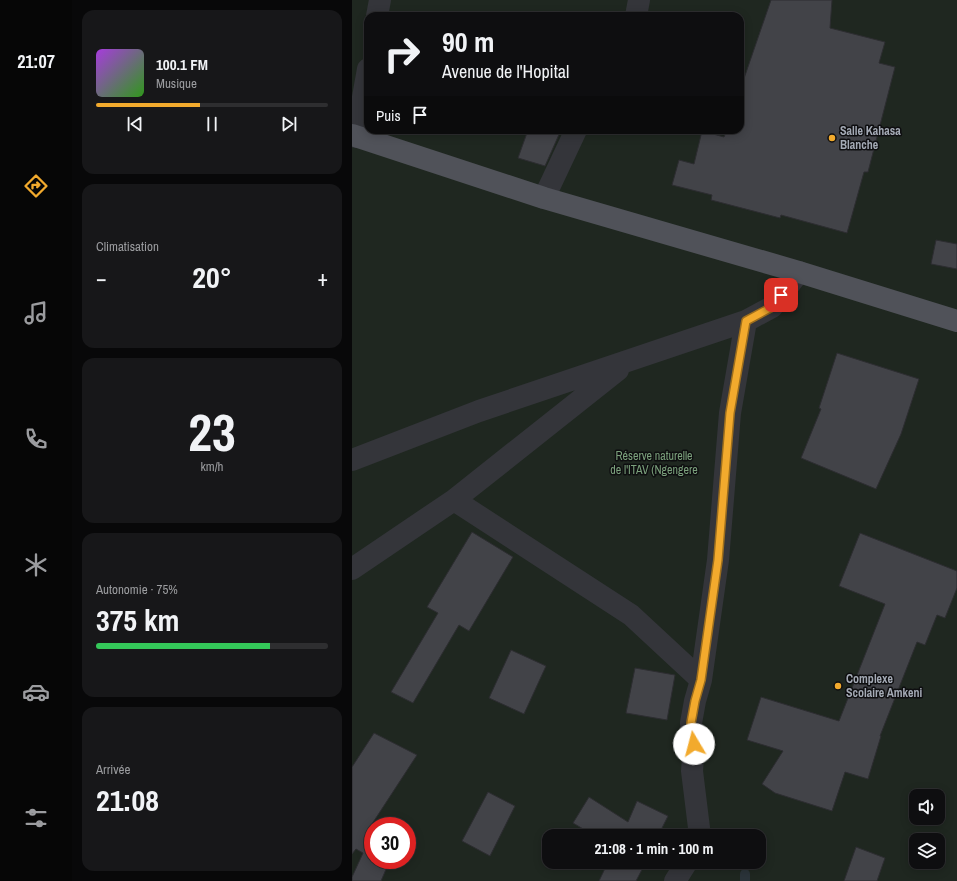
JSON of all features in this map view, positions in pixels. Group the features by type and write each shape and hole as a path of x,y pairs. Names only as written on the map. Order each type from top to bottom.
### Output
{"main road":[{"path":"354,136 544,198 799,272 957,321"}],"street":[{"path":"378,12 380,0"},
{"path":"637,12 639,0"},
{"path":"354,136 364,88"},
{"path":"544,198 574,134"},
{"path":"352,460 479,411 746,321 772,307 799,272"},
{"path":"699,829 692,771 694,744 691,723 701,680 718,560 730,413 746,321"},
{"path":"352,569 454,500 632,360"},
{"path":"454,500 631,615 701,680"},
{"path":"675,881 683,869"}],"green space":[{"name":"Réserve naturelle de l'ITAV (Ngengere","path":"352,0 957,0 957,881 352,881"}],"building":[{"path":"771,0 832,0 830,28 885,42 879,63 895,67 868,172 864,172 847,233 781,215 780,218 711,200 712,195 672,185 679,160 694,164 701,134 713,134 724,137 725,134 744,134 744,78"},
{"path":"527,134 559,134 545,166 518,158"},
{"path":"936,240 957,244 957,269 931,264"},
{"path":"837,353 919,379 901,434 876,489 801,458 821,409 819,408"},
{"path":"472,532 513,557 469,631 459,625 413,703 391,692 438,613 427,607"},
{"path":"860,533 957,571 957,588 945,618 937,615 925,645 917,642 880,736 868,779 845,772 832,811 775,793 762,784 783,751 747,740 761,697 839,721 885,604 839,586"},
{"path":"511,650 546,666 524,714 489,698"},
{"path":"635,668 675,675 667,720 626,713"},
{"path":"374,733 417,755 377,817 364,817 364,869 386,869 381,881 352,881 352,877 363,853 356,849 352,854 352,767"},
{"path":"488,792 515,806 490,856 462,841"},
{"path":"589,797 628,822 637,801 668,816 662,829 583,829 573,823"},
{"path":"856,847 885,858 877,881 844,881"},
{"path":"605,869 642,869 636,881 599,881"}],"waterway":[{"path":"745,874 745,881"}],"place":[{"name":"Salle Kahasa Blanche","path":"832,138"},
{"name":"Complexe Scolaire Amkeni","path":"838,686"}],"route":[{"path":"694,744 691,723 701,680 718,560 730,413 746,321 772,307 781,295"}]}
